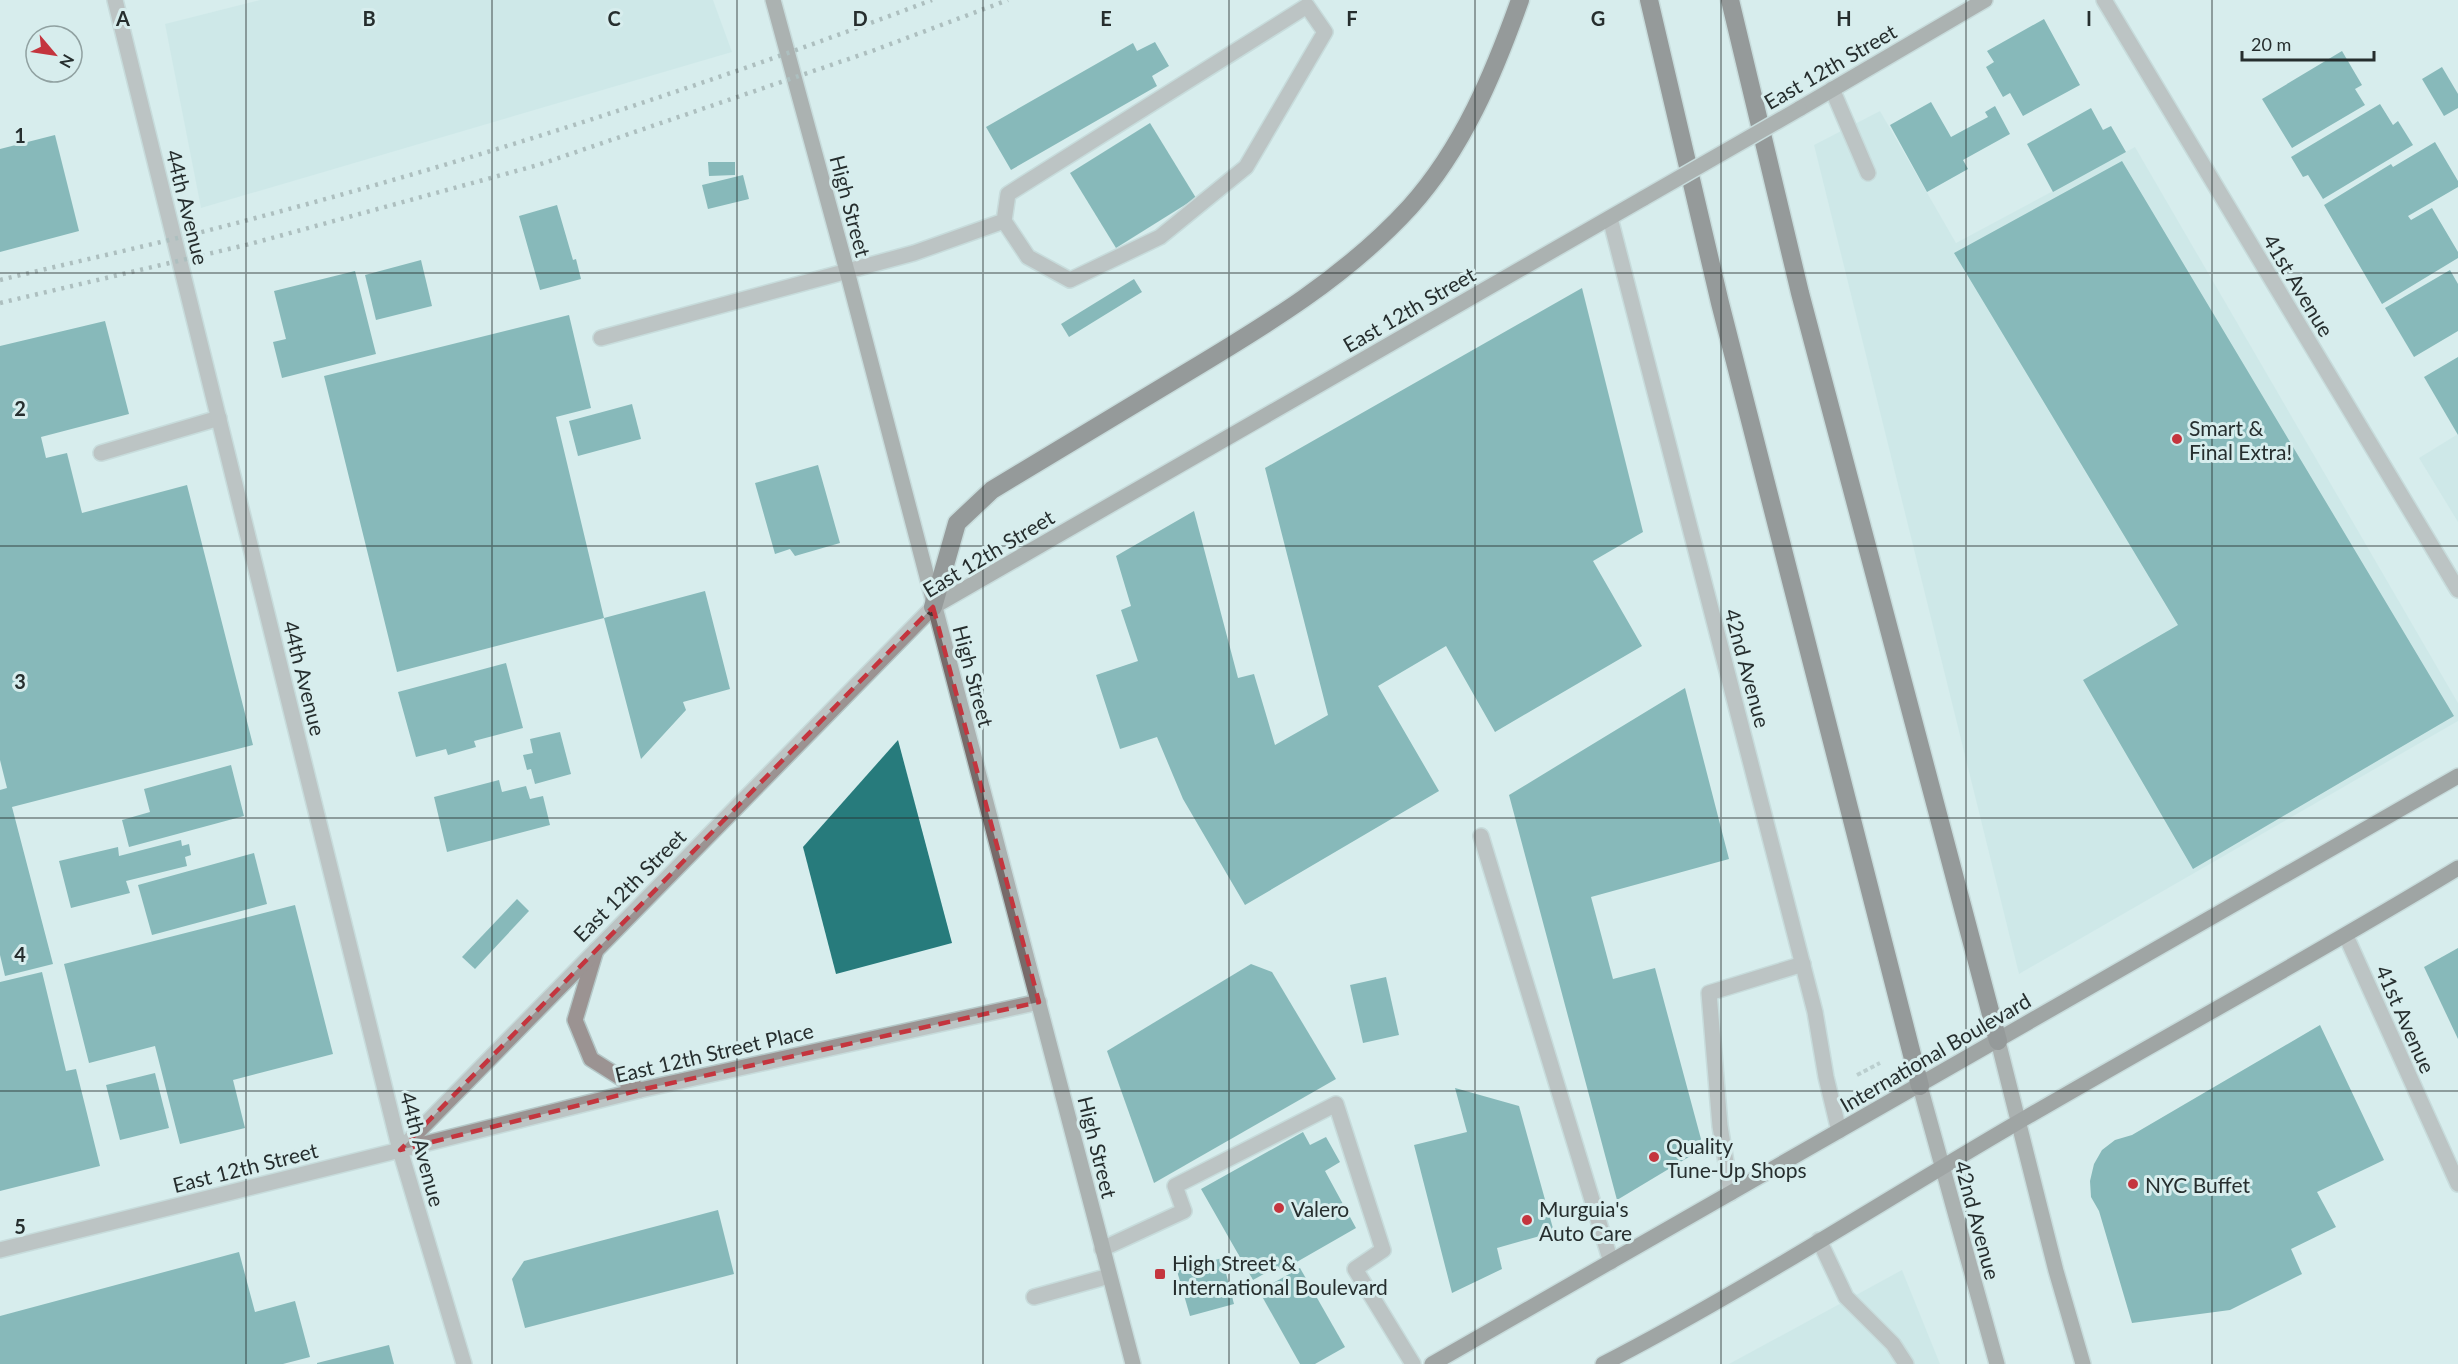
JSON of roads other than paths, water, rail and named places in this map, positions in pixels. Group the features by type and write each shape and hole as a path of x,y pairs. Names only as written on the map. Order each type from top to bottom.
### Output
{"highway":[{"path":"933,607 957,523 992,490 1307,298 1362,255 1411,206 1451,151 1480,99 1520,0"},
{"path":"1649,0 1720,303 1920,1086"},
{"path":"1730,0 1800,293 1998,1041"}],"main road":[{"name":"High Street","path":"774,0 1133,1364"},
{"name":"East 12th Street","path":"933,607 1985,0"},
{"name":"International Boulevard","path":"1432,1364 2458,776"},
{"path":"1603,1364 2346,936 2458,868"},
{"path":"1998,1041 2055,1271 2084,1364"},
{"name":"42nd Avenue","path":"1920,1086 1998,1364"}],"street":[{"name":"44th Avenue","path":"115,0 400,1150 464,1364"},
{"name":"41st Avenue","path":"2104,0 2458,591"},
{"path":"1307,6 1325,32 1246,166 1160,237 1070,280 1028,257 1004,221 1008,194 1307,6"},
{"path":"1832,89 1868,173"},
{"name":"42nd Avenue","path":"1610,218 1803,964 1839,1131"},
{"path":"601,338 914,253 1004,221"},
{"path":"101,453 219,418"},
{"name":"East 12th Street","path":"0,1250 400,1150 933,607"},
{"path":"1481,836 1611,1262"},
{"name":"41st Avenue","path":"2346,936 2458,1184"},
{"path":"597,947 575,1020 591,1059 640,1090"},
{"path":"1731,1193 1720,1126 1709,993 1803,964"},
{"name":"East 12th Street Place","path":"400,1150 640,1090 1039,1002"},
{"path":"1102,1249 1184,1211 1175,1186 1336,1104 1383,1250 1354,1269 1413,1364"},
{"path":"1819,1240 1846,1297 1893,1344 1906,1364"},
{"path":"1034,1297 1109,1276"}],"railway":[{"path":"0,280 248,220 421,172 678,91 932,0"},
{"path":"0,303 250,244 538,165 872,51 1008,0"}],"place":[{"name":"Smart & Final Extra!","path":"2177,439"},
{"name":"Quality Tune-Up Shops","path":"1654,1157"},
{"name":"NYC Buffet","path":"2133,1184"},
{"name":"Valero","path":"1279,1208"},
{"name":"Murguia's Auto Care","path":"1527,1220"},
{"name":"High Street & International Boulevard","path":"1160,1274"}]}
